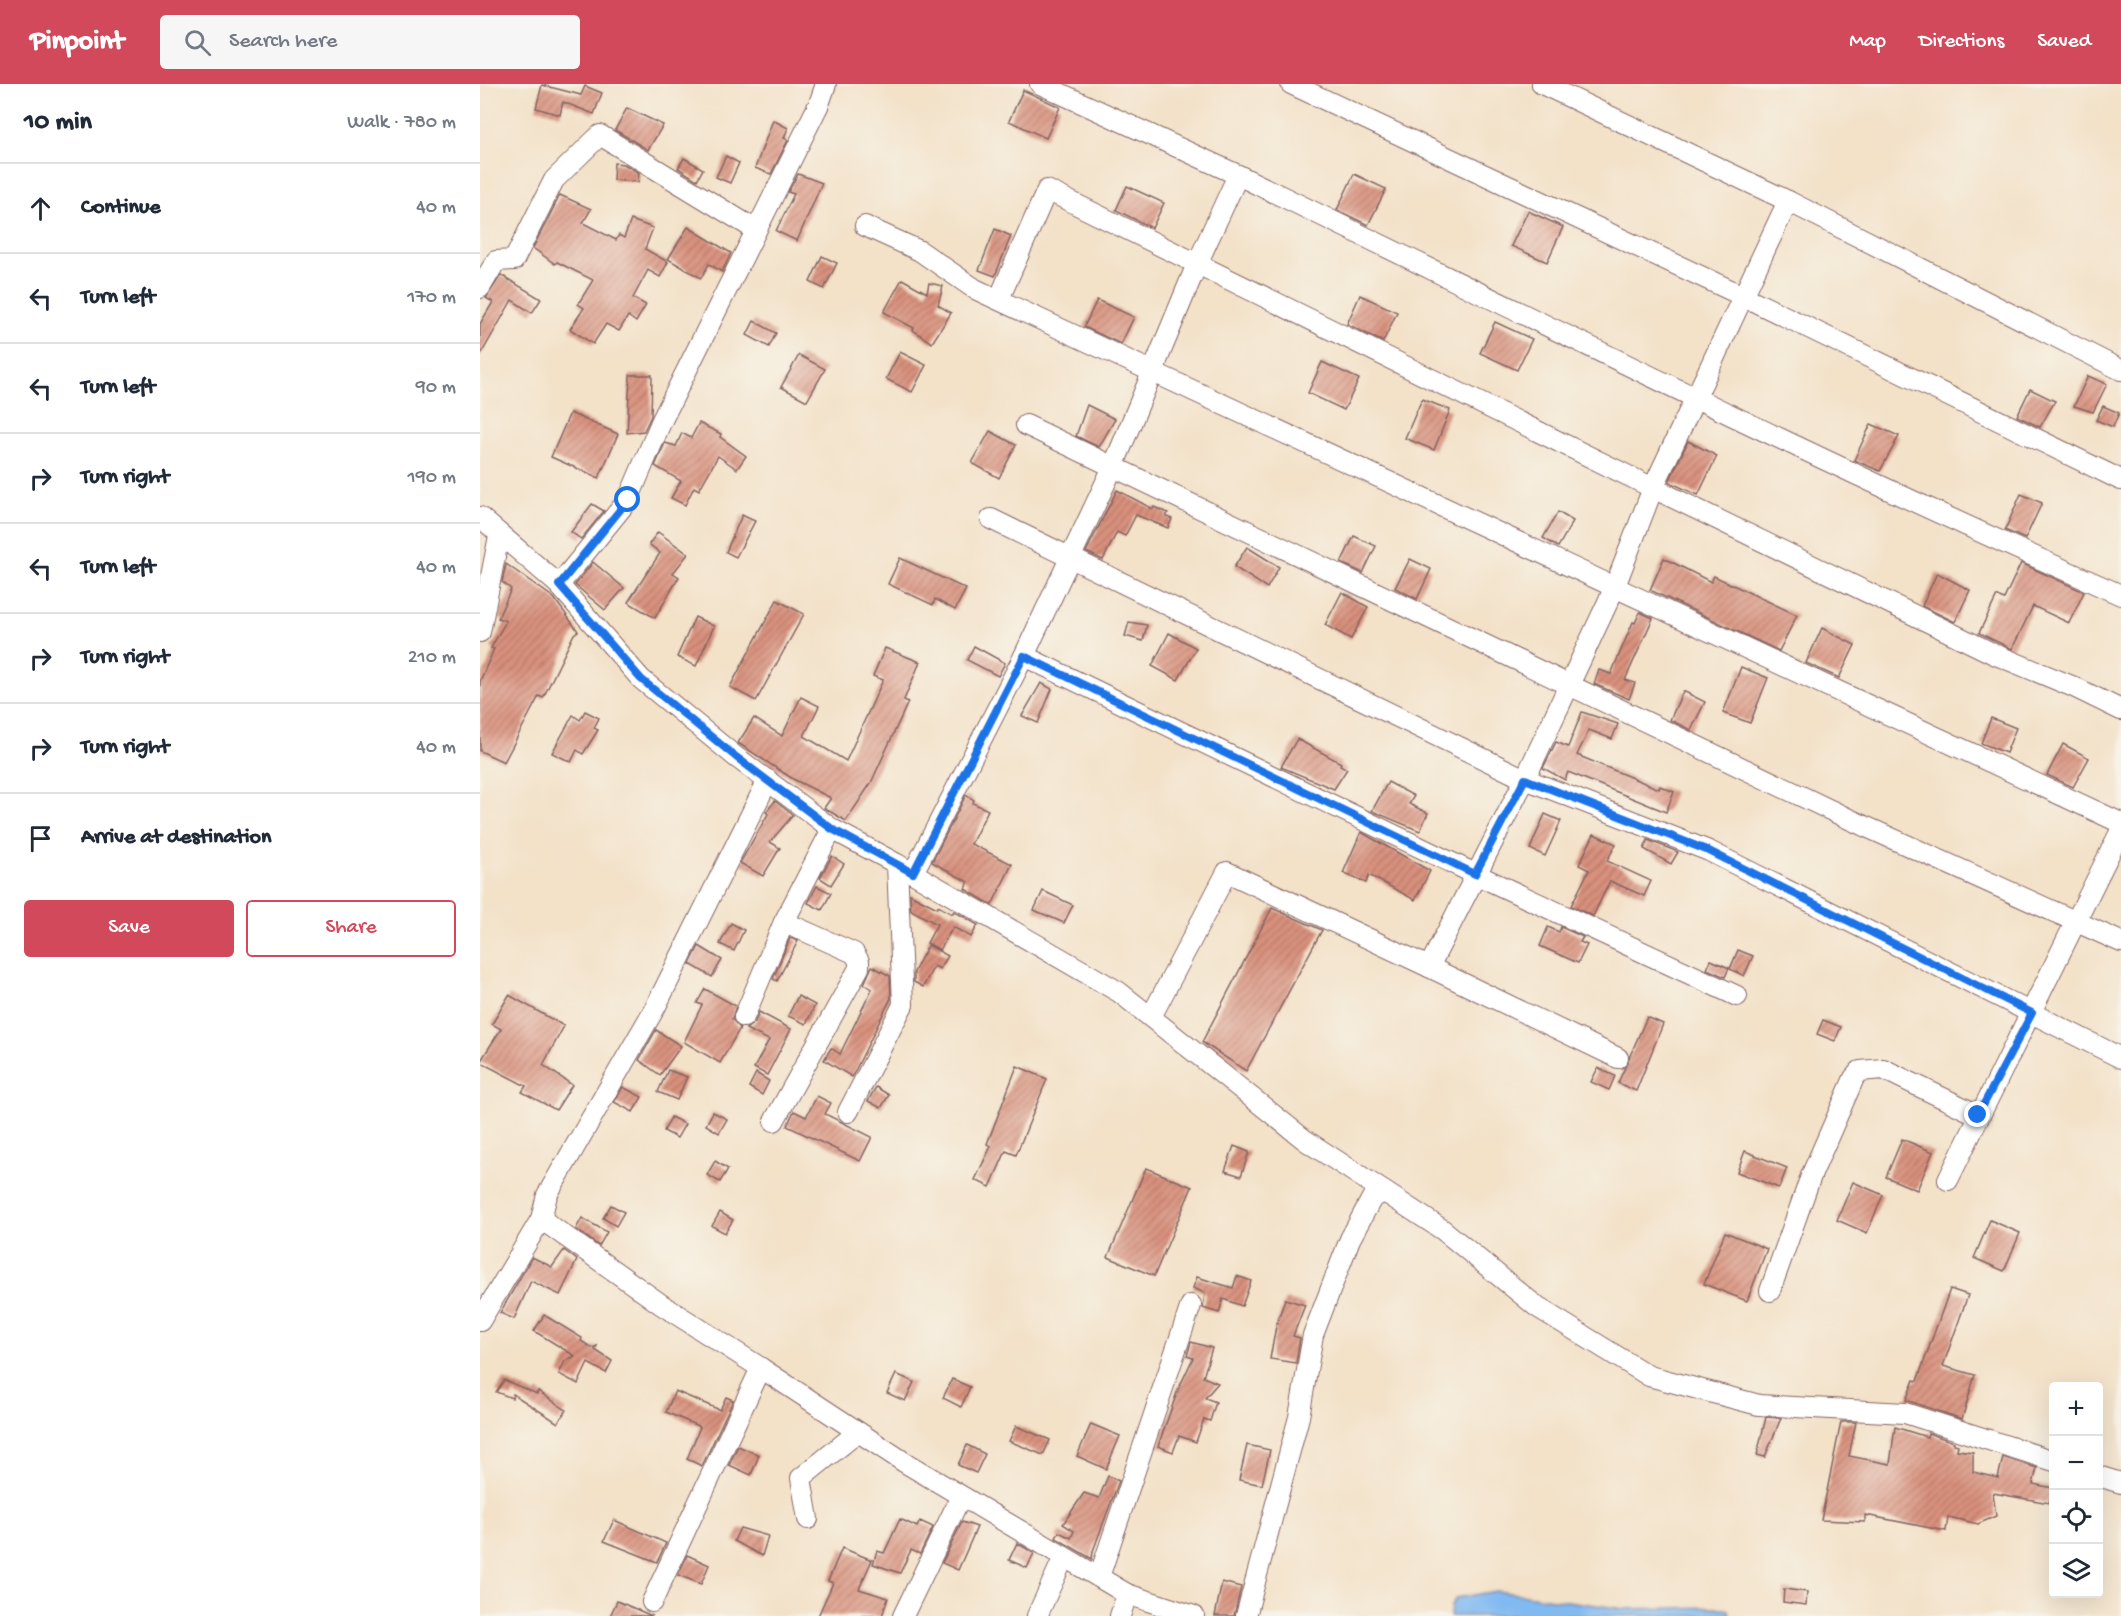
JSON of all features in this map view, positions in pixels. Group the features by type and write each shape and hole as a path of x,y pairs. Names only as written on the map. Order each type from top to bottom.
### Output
{"street":[{"path":"559,585 628,500 662,420 819,104 826,84"},
{"path":"1040,84 1238,175 1697,398 2014,548 2121,595"},
{"path":"1291,84 1743,297 2121,480"},
{"path":"1542,84 1788,201 2121,370"},
{"path":"480,288 495,261 514,260 554,180 600,135 756,230"},
{"path":"848,1112 903,1005 905,868 1024,656 1113,467 1197,264 1238,175"},
{"path":"999,299 1047,189 1994,654 2074,687 2121,710"},
{"path":"1430,967 1525,779 1614,589 1653,488 1788,201"},
{"path":"865,226 920,251 975,289 1614,589 2121,823"},
{"path":"1026,425 1849,819 2077,920 2121,942"},
{"path":"480,517 499,536 559,585 641,679 832,829 905,868 1119,992 1305,1140 1443,1230 1537,1307 1649,1376 1759,1406 1905,1413 2049,1459"},
{"path":"991,519 1525,779 1709,851 2121,1058"},
{"path":"480,632 499,536"},
{"path":"1024,656 1475,874 1737,996"},
{"path":"480,1321 541,1219 546,1195 655,1008 768,780"},
{"path":"744,1017 784,922 832,829"},
{"path":"1948,1180 1978,1115 2032,1013 2121,830"},
{"path":"1151,1017 1227,872 1618,1058"},
{"path":"774,1121 859,969 859,961 854,953 784,922"},
{"path":"1770,1291 1811,1176 1854,1077 1860,1071 1883,1069 1978,1115"},
{"path":"1246,1616 1299,1417 1313,1335 1350,1239 1372,1198 1385,1191"},
{"path":"541,1219 662,1305 961,1496 1127,1594 1194,1616"},
{"path":"1099,1577 1191,1305"},
{"path":"652,1602 761,1368"},
{"path":"808,1520 801,1478 858,1432"},
{"path":"2103,1478 2121,1483"},
{"path":"903,1616 961,1496"},
{"path":"1037,1616 1064,1557"},
{"path":"1120,1616 1127,1594"}],"water":[{"path":"1496,1591 1624,1609 1717,1607 1729,1610 1730,1616 1450,1616 1451,1606 1456,1598"}],"building":[{"path":"542,85 581,95 585,86 602,93 594,114 563,102 560,115 536,108"},
{"path":"1023,90 1060,107 1046,138 1009,121"},
{"path":"627,108 663,125 648,150 615,130"},
{"path":"773,120 788,128 784,138 788,140 771,174 755,168"},
{"path":"726,156 739,163 730,183 716,177"},
{"path":"684,158 703,169 697,180 678,168"},
{"path":"614,163 624,164 639,173 638,182 613,180"},
{"path":"798,174 822,183 797,241 776,231 794,194 788,192"},
{"path":"1354,174 1386,189 1368,225 1337,210"},
{"path":"1127,186 1164,203 1152,228 1116,210"},
{"path":"560,195 591,209 583,223 616,240 619,235 624,238 631,220 653,228 645,249 668,262 660,277 648,270 633,298 646,305 636,322 628,316 619,331 606,324 593,344 570,329 584,308 578,304 593,280 557,262 555,264 533,248"},
{"path":"1528,211 1563,227 1547,262 1511,246"},
{"path":"688,227 731,253 722,272 709,264 701,278 668,259"},
{"path":"995,229 1011,236 995,276 979,270"},
{"path":"822,256 837,263 824,289 810,282"},
{"path":"501,275 541,299 532,313 512,300 480,356 480,324 493,302 486,298"},
{"path":"902,279 927,293 929,283 943,286 938,305 951,313 932,343 913,330 914,328 884,312"},
{"path":"1360,295 1397,312 1383,342 1347,324"},
{"path":"1097,300 1134,317 1121,344 1084,327"},
{"path":"754,321 776,333 769,347 747,335"},
{"path":"1495,322 1532,339 1517,370 1480,353"},
{"path":"900,352 926,365 912,392 886,379"},
{"path":"799,355 825,369 807,401 781,387"},
{"path":"1322,362 1359,379 1344,410 1308,393"},
{"path":"630,375 652,375 651,416 644,431 627,433"},
{"path":"2088,376 2107,384 2093,412 2074,406"},
{"path":"2030,389 2055,401 2040,427 2017,416"},
{"path":"1422,399 1450,410 1434,450 1405,438"},
{"path":"1087,405 1115,419 1099,447 1076,436"},
{"path":"2103,406 2119,413 2113,427 2096,420"},
{"path":"570,413 618,434 599,478 551,457"},
{"path":"699,423 721,434 720,437 746,456 737,469 718,456 699,490 694,487 685,505 671,498 681,481 655,466 665,443 676,446 682,433 691,438"},
{"path":"1871,424 1899,436 1880,471 1854,460"},
{"path":"990,431 1016,445 999,478 972,463"},
{"path":"1688,441 1717,456 1698,495 1669,482"},
{"path":"1117,490 1153,509 1154,507 1168,513 1166,516 1172,519 1168,528 1136,515 1125,536 1117,532 1103,560 1086,552"},
{"path":"2021,494 2042,503 2025,539 2005,530"},
{"path":"592,504 604,511 581,539 571,532"},
{"path":"1558,512 1573,521 1558,547 1543,538"},
{"path":"742,515 755,521 736,557 726,552"},
{"path":"658,532 688,554 673,573 679,577 655,618 628,602 660,553 649,544"},
{"path":"1354,536 1376,546 1363,573 1341,563"},
{"path":"1247,547 1279,567 1267,588 1234,567"},
{"path":"900,558 966,589 955,610 935,599 933,605 888,584"},
{"path":"1664,558 1711,582 1714,576 1797,615 1779,651 1650,590"},
{"path":"1410,559 1431,569 1417,599 1395,588"},
{"path":"593,562 624,588 605,610 575,585"},
{"path":"2021,563 2084,592 2069,623 2033,606 2012,649 1979,633 1997,596 2004,599"},
{"path":"506,564 554,598 578,631 574,634 543,698 539,696 504,762 480,751 480,681 494,649 491,648 506,621 498,618 511,589 502,582"},
{"path":"1937,573 1970,590 1955,622 1922,606"},
{"path":"1342,592 1368,607 1351,639 1325,625"},
{"path":"777,600 804,614 756,701 730,687"},
{"path":"1640,612 1653,618 1625,680 1635,683 1629,699 1594,684 1599,670 1611,674 1633,622 1635,623"},
{"path":"695,617 714,626 696,666 677,657"},
{"path":"1129,622 1147,625 1143,641 1125,636"},
{"path":"1822,628 1855,645 1839,678 1806,663"},
{"path":"1169,633 1196,648 1178,680 1152,666"},
{"path":"974,646 1005,663 998,676 967,660"},
{"path":"885,648 920,662 904,700 908,702 871,783 846,821 824,808 831,798 793,779 738,743 754,718 782,736 801,697 819,706 804,736 846,761 883,680 873,676"},
{"path":"1741,667 1768,678 1750,723 1723,713"},
{"path":"1041,683 1052,689 1038,723 1022,716"},
{"path":"1683,691 1705,702 1691,730 1670,720"},
{"path":"585,711 599,718 594,728 598,730 583,754 577,750 571,762 552,753 573,715 580,720"},
{"path":"1582,712 1618,724 1612,739 1589,730 1577,755 1659,789 1660,786 1674,792 1666,812 1568,772 1565,780 1543,768 1556,742 1568,747"},
{"path":"1991,718 2016,728 2006,753 1981,743"},
{"path":"1297,739 1341,763 1340,765 1347,769 1334,789 1281,767"},
{"path":"2063,744 2089,758 2073,787 2047,775"},
{"path":"1388,782 1414,796 1409,804 1428,813 1420,831 1372,811"},
{"path":"966,795 974,800 973,803 988,810 971,844 1012,864 992,905 965,889 968,882 932,862"},
{"path":"775,801 793,815 770,842 780,848 763,876 740,863 768,814 766,812"},
{"path":"1545,814 1561,821 1545,856 1530,849"},
{"path":"1361,832 1430,871 1415,900 1369,875 1366,883 1343,873"},
{"path":"1594,834 1616,844 1607,861 1651,881 1644,896 1610,881 1593,916 1571,906 1589,870 1579,865"},
{"path":"1648,840 1678,852 1671,864 1644,849"},
{"path":"832,856 844,864 831,885 820,878"},
{"path":"817,886 831,893 822,910 808,903"},
{"path":"1043,891 1073,905 1064,923 1034,910"},
{"path":"910,894 952,914 954,911 978,925 971,937 953,927 940,950 927,943 937,924 911,910"},
{"path":"1272,908 1322,930 1246,1071 1202,1042"},
{"path":"731,923 744,930 734,951 720,944"},
{"path":"1548,927 1559,932 1561,927 1583,937 1580,942 1587,945 1578,963 1540,946"},
{"path":"790,938 798,941 777,981 773,979"},
{"path":"928,945 948,956 940,969 934,966 923,987 914,982 914,972"},
{"path":"699,946 722,960 712,977 690,964"},
{"path":"1738,950 1753,956 1744,976 1730,969"},
{"path":"1711,960 1729,968 1725,977 1707,969"},
{"path":"872,966 890,976 891,998 852,1077 824,1060 831,1048 840,1054 872,989 864,984"},
{"path":"705,989 736,1006 732,1019 740,1028 720,1063 684,1042 702,1005 697,1003"},
{"path":"509,995 564,1026 543,1065 572,1085 556,1110 522,1092 526,1086 480,1062 501,1029 492,1024"},
{"path":"798,996 815,1005 806,1024 788,1016"},
{"path":"759,1012 791,1029 767,1075 754,1068 769,1040 746,1029 755,1022"},
{"path":"1647,1017 1663,1024 1636,1091 1618,1083"},
{"path":"1823,1020 1841,1027 1835,1041 1817,1034"},
{"path":"656,1030 681,1046 660,1075 639,1060"},
{"path":"1017,1066 1047,1079 1016,1155 1006,1151 990,1187 975,1180 991,1146 987,1144"},
{"path":"1598,1068 1615,1076 1609,1090 1591,1082"},
{"path":"668,1070 687,1077 677,1100 658,1092"},
{"path":"756,1073 769,1081 762,1095 749,1087"},
{"path":"623,1087 642,1097 633,1112 614,1102"},
{"path":"876,1087 889,1095 881,1108 868,1101"},
{"path":"817,1096 831,1103 825,1114 872,1137 860,1161 787,1126 794,1111 806,1117"},
{"path":"713,1112 727,1119 719,1133 706,1125"},
{"path":"671,1117 685,1124 677,1138 664,1131"},
{"path":"1902,1139 1933,1152 1917,1190 1886,1177"},
{"path":"1234,1146 1249,1152 1241,1176 1225,1171"},
{"path":"1745,1151 1787,1168 1779,1188 1737,1172"},
{"path":"715,1161 728,1169 720,1182 707,1175"},
{"path":"1146,1168 1192,1187 1154,1276 1108,1257"},
{"path":"1853,1182 1883,1195 1867,1233 1837,1220"},
{"path":"611,1205 624,1212 616,1226 603,1218"},
{"path":"720,1212 733,1220 725,1233 712,1226"},
{"path":"582,1218 607,1232 599,1246 576,1229"},
{"path":"1990,1220 2020,1233 2004,1271 1974,1258"},
{"path":"1725,1232 1767,1249 1747,1301 1704,1284"},
{"path":"564,1250 577,1260 560,1295 531,1281 514,1319 500,1313 532,1257 552,1267"},
{"path":"1237,1276 1251,1281 1242,1306 1223,1299 1219,1313 1203,1308 1205,1293 1193,1288 1197,1277 1233,1288"},
{"path":"1950,1289 1968,1295 1943,1366 1975,1375 1962,1419 1906,1400 1914,1380 1917,1381"},
{"path":"1285,1299 1305,1305 1293,1336 1300,1338 1296,1363 1270,1359 1276,1326"},
{"path":"544,1315 582,1338 581,1341 592,1348 597,1346 595,1350 612,1361 606,1373 588,1363 578,1384 559,1374 565,1361 575,1356 534,1331"},
{"path":"1191,1342 1212,1348 1203,1377 1218,1383 1205,1398 1216,1402 1210,1421 1204,1419 1196,1442 1179,1436 1173,1452 1158,1446 1178,1390 1193,1358 1187,1356"},
{"path":"896,1374 914,1382 905,1401 887,1393"},
{"path":"952,1379 970,1387 961,1407 943,1398"},
{"path":"504,1380 537,1394 538,1391 566,1410 558,1423 513,1394 512,1398 496,1392"},
{"path":"675,1391 720,1410 726,1397 733,1400 702,1466 687,1459 700,1427 666,1412"},
{"path":"1766,1417 1781,1418 1765,1457 1757,1455"},
{"path":"1841,1422 1856,1422 1849,1456 1890,1464 1895,1427 1927,1437 1928,1433 1954,1442 1958,1445 1957,1450 1973,1452 1973,1472 1998,1478 2003,1457 2037,1468 2033,1484 2049,1487 2049,1503 1993,1493 1996,1516 1978,1524 1948,1517 1946,1531 1865,1515 1865,1522 1821,1520"},
{"path":"1091,1424 1120,1436 1106,1469 1077,1456"},
{"path":"1016,1426 1050,1440 1043,1455 1009,1441"},
{"path":"967,1445 985,1454 976,1473 958,1465"},
{"path":"1247,1445 1270,1450 1262,1485 1239,1480"},
{"path":"738,1446 759,1455 751,1475 729,1465"},
{"path":"1108,1476 1119,1481 1092,1559 1056,1538 1059,1532 1071,1538 1074,1531 1063,1524 1084,1493 1099,1498"},
{"path":"900,1519 917,1527 920,1521 933,1527 920,1554 911,1550 900,1573 873,1564 877,1551 884,1553"},
{"path":"614,1520 666,1543 657,1562 604,1541"},
{"path":"962,1522 977,1527 958,1570 942,1563"},
{"path":"740,1528 768,1536 762,1556 734,1541"},
{"path":"1017,1543 1034,1553 1027,1568 1009,1560"},
{"path":"842,1548 872,1560 859,1589 888,1598 882,1616 818,1616 833,1583 828,1581"},
{"path":"687,1555 709,1565 701,1584 678,1575"},
{"path":"1222,1582 1241,1587 1234,1616 1215,1616"},
{"path":"1784,1589 1807,1592 1806,1605 1783,1602"},
{"path":"617,1601 652,1616 610,1616"}],"route":[{"path":"628,500 559,585 641,679 736,757 832,829 913,873 1024,656 1475,874 1525,779 1654,832 1709,851 2032,1013 1978,1115"}]}
